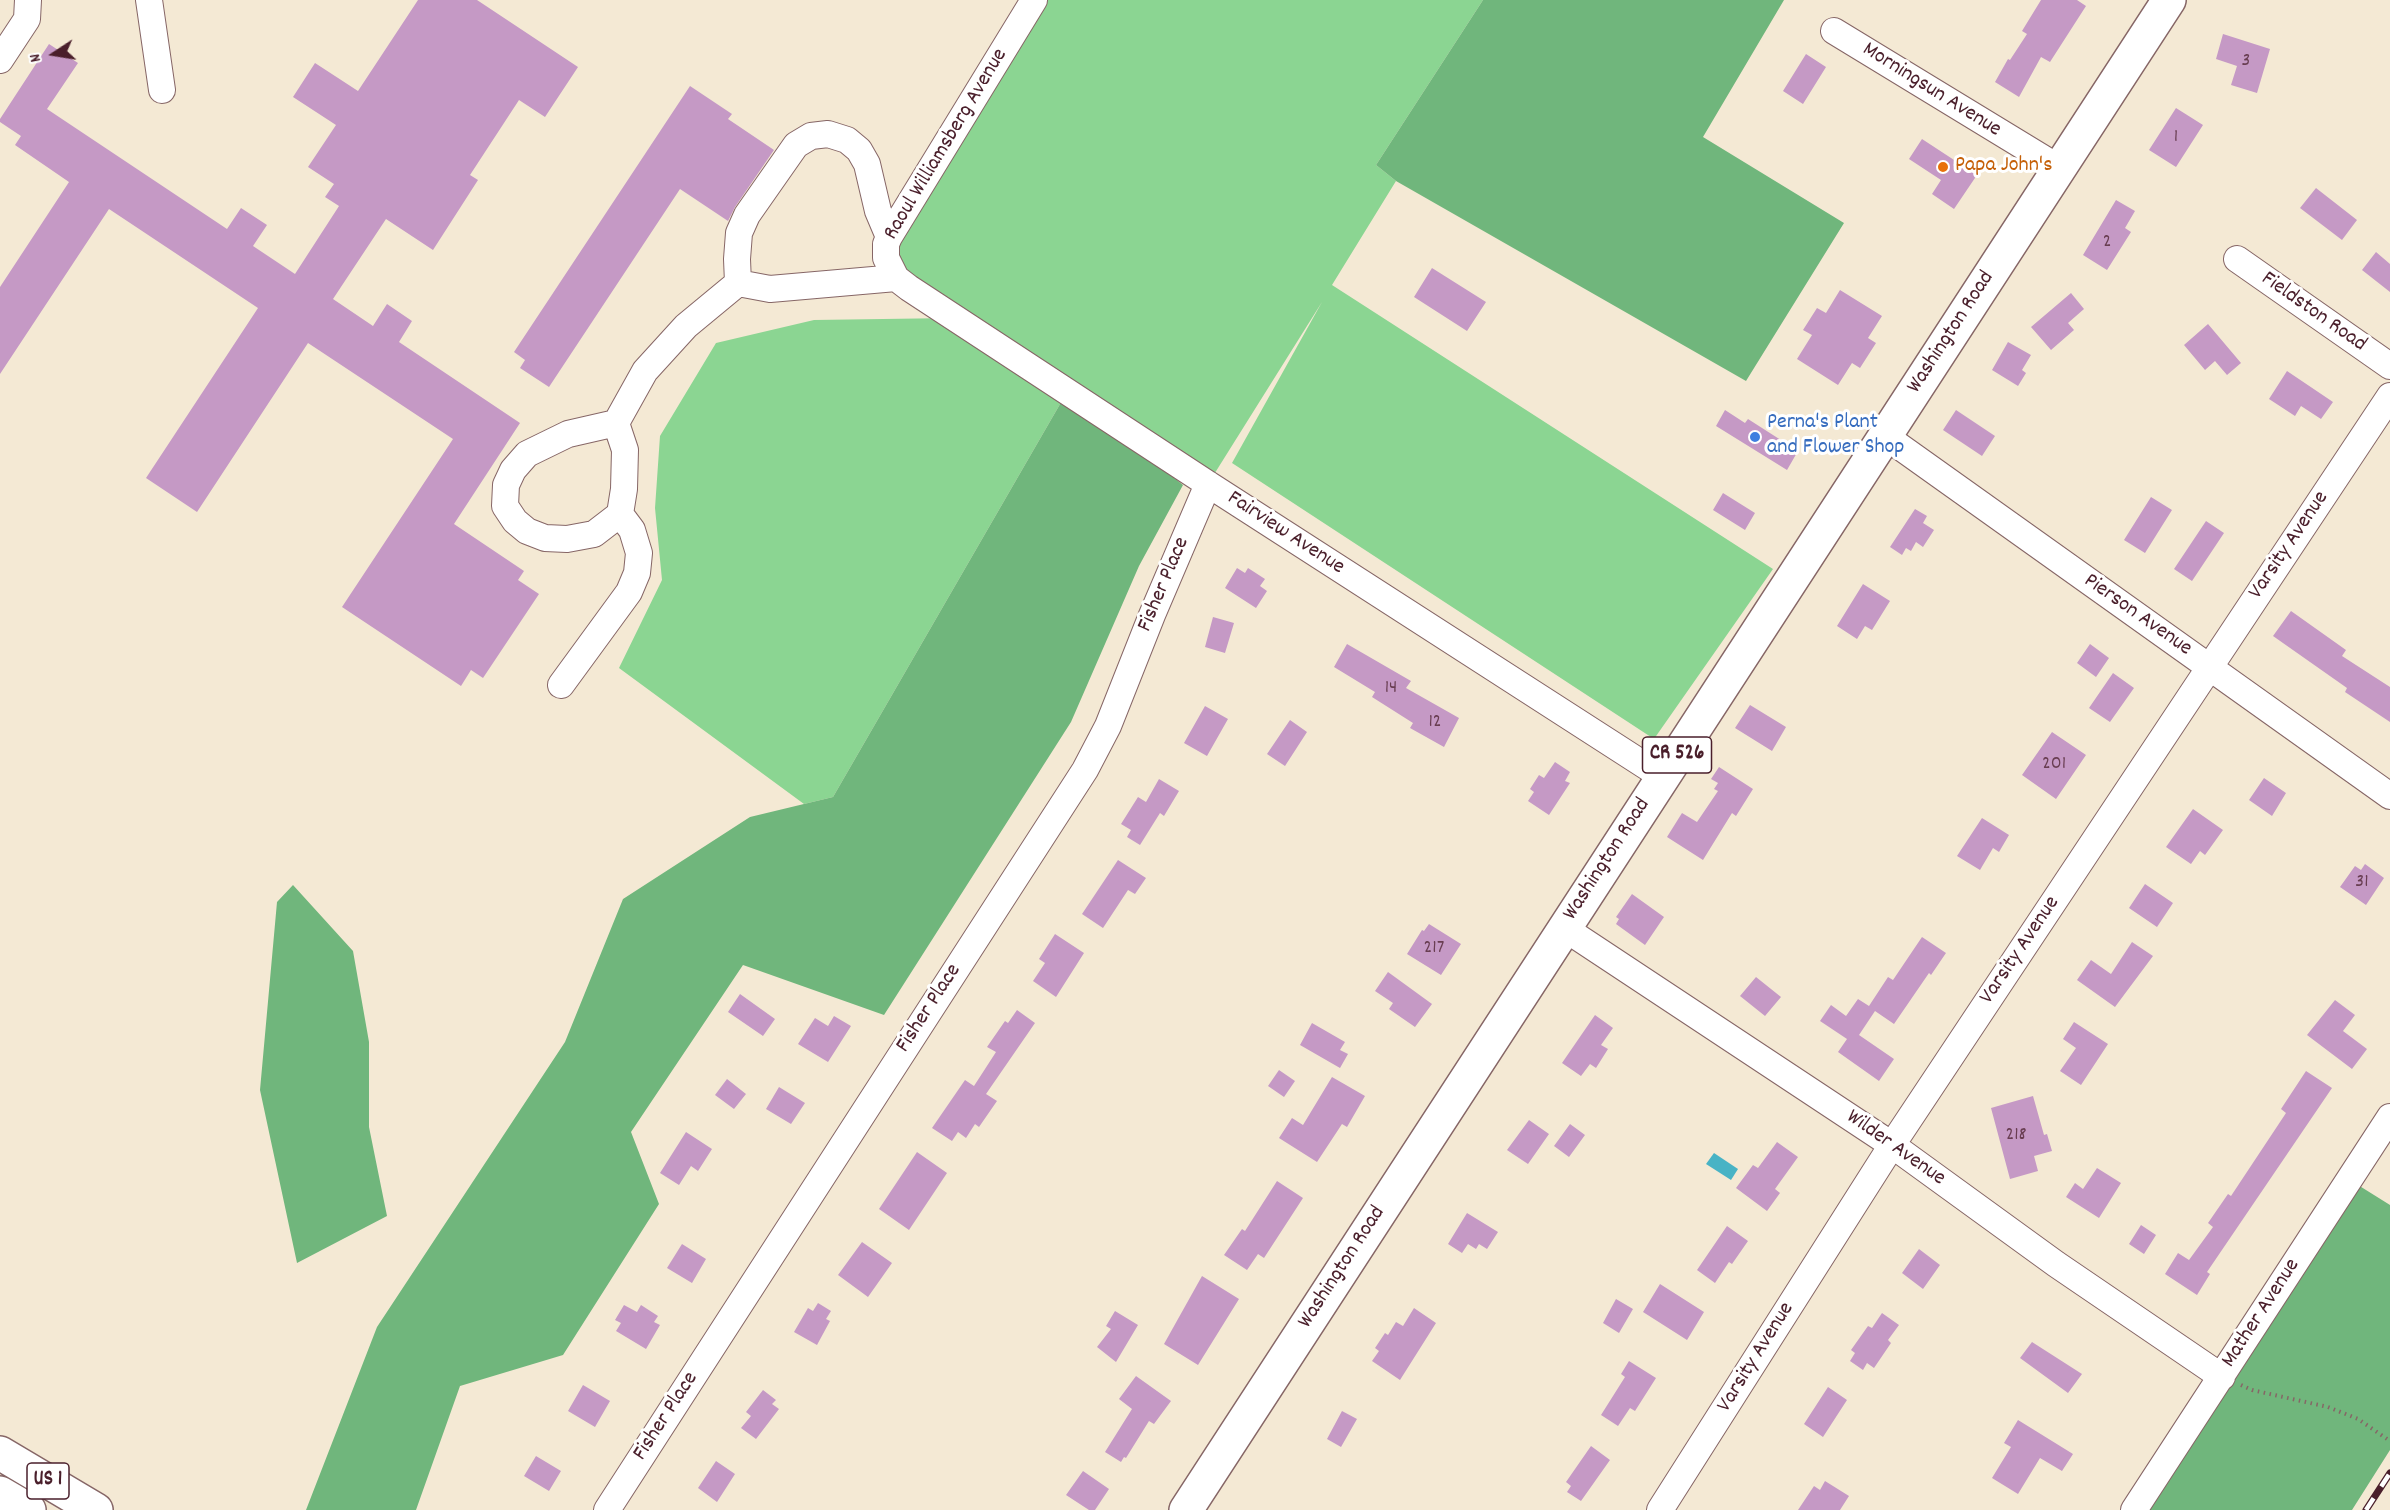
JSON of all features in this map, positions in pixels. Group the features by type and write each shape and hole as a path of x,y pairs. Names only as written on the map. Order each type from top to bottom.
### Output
{"main road":[{"name":"Washington Road","path":"1186,1510 2169,0"},
{"name":"US 1","path":"0,1453 96,1510"},
{"name":"US 1","path":"0,1493 29,1510"}],"street":[{"path":"4,47 27,19 28,0"},
{"path":"149,0 162,90"},
{"name":"Raoul Williamsberg Avenue","path":"903,283 886,258 886,244 889,237 1034,0"},
{"name":"Morningsun Avenue","path":"1834,31 2059,168"},
{"path":"738,284 739,233 747,215 796,145 811,136 828,134 847,140 859,150 867,164 878,211 889,237"},
{"name":"Fieldston Road","path":"2237,259 2390,366"},
{"path":"616,423 568,434 527,453 513,470 506,485 505,506 515,521 527,531 545,538 567,539 594,534 620,514 624,489 625,450 616,423 645,371 686,326 738,284 770,290 903,283"},
{"name":"Fairview Avenue","path":"903,283 1208,484 1663,777"},
{"name":"Varsity Avenue","path":"1660,1510 1892,1145 2390,396"},
{"name":"Pierson Avenue","path":"1885,436 2390,796"},
{"name":"Fisher Place","path":"607,1510 1085,770 1108,726 1208,484"},
{"path":"561,685 628,592 637,573 639,553 636,541 632,530 620,514"},
{"name":"Wilder Avenue","path":"1564,928 1892,1145 2056,1264 2222,1377"},
{"name":"Mather Avenue","path":"2134,1510 2390,1117"}],"path":[{"path":"2222,1377 2252,1390 2328,1407 2358,1419 2390,1441"}],"green space":[{"path":"1029,0 1483,0 1376,165 1396,181 1332,285 1773,569 1654,739 1232,463 1322,302 1208,484 1067,392 833,797 804,804 619,668 662,580 655,508 660,436 716,343 814,320 952,318 889,265"},
{"path":"1483,0 1784,0 1703,137 1844,223 1746,381 1396,181 1376,165"},
{"path":"1067,392 1183,485 1139,566 1071,722 884,1015 743,965 631,1132 659,1204 563,1355 460,1386 416,1510 306,1510 377,1327 565,1042 623,899 750,817 833,797"},
{"path":"293,885 353,951 369,1042 369,1127 387,1216 297,1263 260,1090 277,902"},
{"path":"2358,1185 2390,1205 2390,1450 2352,1510 2146,1510"}],"water":[{"path":"1714,1153 1738,1169 1731,1180 1706,1164"}],"building":[{"path":"418,0 477,0 578,67 545,117 519,100 470,175 478,180 433,250 386,219 333,299 373,326 387,304 412,321 399,342 520,423 454,524 524,571 518,580 539,594 483,678 471,670 461,686 342,607 453,439 308,343 197,512 146,478 258,308 109,209 0,374 0,287 69,182 15,145 21,136 0,122 49,44 78,63 47,109 227,229 241,208 267,225 253,246 295,274 339,206 325,197 334,184 308,167 336,125 293,97 315,63 358,91"},
{"path":"2041,0 2077,0 2086,6 2050,62 2041,57 2019,97 1995,82 2008,59 2010,60 2027,34 2022,31"},
{"path":"2223,34 2270,49 2257,93 2231,85 2237,66 2216,59"},
{"path":"1806,54 1826,67 1803,104 1783,91"},
{"path":"690,86 732,114 728,119 774,150 728,221 680,189 549,387 520,368 525,360 514,352"},
{"path":"2176,108 2203,125 2176,167 2149,150"},
{"name":"Papa John's","path":"1922,139 1977,175 1954,209 1932,194 1941,180 1909,159"},
{"path":"2316,188 2357,220 2342,240 2300,208"},
{"path":"2116,200 2135,211 2125,228 2131,232 2107,270 2083,255"},
{"path":"2376,252 2390,264 2390,292 2362,270"},
{"path":"1432,268 1486,302 1467,331 1414,297"},
{"path":"1840,290 1882,316 1868,338 1876,343 1860,368 1852,363 1838,385 1797,359 1812,335 1803,330 1817,308 1826,313"},
{"path":"2071,293 2084,309 2068,323 2074,330 2051,350 2031,327"},
{"path":"2208,324 2241,363 2227,375 2215,361 2205,370 2184,345"},
{"path":"2008,342 2031,355 2022,370 2026,373 2018,386 1992,370"},
{"path":"2287,371 2333,402 2321,419 2301,406 2295,416 2269,399"},
{"name":"Perna's Plant and Flower Shop","path":"1725,410 1745,423 1748,419 1798,451 1787,470 1716,426"},
{"path":"1956,410 1995,436 1982,456 1943,430"},
{"path":"1723,493 1755,513 1745,530 1713,510"},
{"path":"2151,497 2172,510 2145,553 2124,540"},
{"path":"1915,509 1927,516 1923,523 1934,530 1923,547 1916,542 1911,551 1906,548 1902,555 1890,547"},
{"path":"2206,521 2224,533 2192,581 2174,569"},
{"path":"1237,568 1245,573 1248,568 1265,579 1260,586 1267,591 1256,608 1225,588"},
{"path":"1863,584 1890,601 1872,630 1865,626 1857,639 1837,626"},
{"path":"2291,611 2346,650 2342,656 2390,687 2390,722 2345,692 2347,688 2273,636"},
{"path":"1213,617 1234,623 1225,653 1205,647"},
{"path":"1347,644 1411,681 1406,688 1459,718 1444,747 1410,728 1413,723 1372,697 1375,692 1334,667"},
{"path":"2090,644 2109,658 2096,677 2077,663"},
{"path":"2113,673 2134,688 2110,722 2089,708"},
{"path":"1750,705 1786,727 1772,751 1735,728"},
{"path":"1205,706 1228,719 1207,756 1184,743"},
{"path":"1290,720 1307,732 1285,766 1267,754"},
{"path":"2052,732 2086,755 2056,799 2022,775"},
{"path":"1555,762 1570,772 1565,781 1570,783 1549,815 1528,801 1534,792 1530,789 1539,775 1544,778"},
{"path":"1719,767 1753,789 1736,816 1732,813 1703,860 1667,837 1682,813 1697,822 1718,791 1714,789 1718,783 1711,779"},
{"path":"2264,778 2286,793 2272,816 2249,800"},
{"path":"1159,779 1179,791 1164,816 1160,813 1140,845 1127,837 1131,830 1121,824 1138,797 1146,802"},
{"path":"2193,809 2223,830 2205,855 2200,851 2191,864 2166,847"},
{"path":"1982,818 2009,835 1999,852 1993,848 1980,870 1957,856"},
{"path":"1118,860 1146,878 1135,894 1128,890 1103,928 1082,914"},
{"path":"2365,864 2384,878 2366,905 2340,887 2355,866 2361,870"},
{"path":"2145,884 2173,903 2157,927 2129,908"},
{"path":"1632,894 1664,917 1645,945 1616,924 1619,919 1616,917"},
{"path":"1429,924 1461,944 1441,975 1407,954 1422,930 1424,931"},
{"path":"1055,934 1084,953 1056,997 1033,981 1045,963 1039,959"},
{"path":"1922,937 1946,953 1931,975 1929,973 1894,1024 1875,1011 1859,1035 1894,1059 1879,1081 1838,1052 1847,1039 1820,1021 1831,1005 1846,1016 1858,999 1869,1006 1888,977 1893,980"},
{"path":"2132,942 2153,956 2115,1007 2077,980 2091,960 2111,974"},
{"path":"1388,972 1432,1004 1415,1027 1389,1009 1393,1003 1375,991"},
{"path":"1756,977 1781,997 1765,1016 1740,996"},
{"path":"740,994 775,1019 763,1036 728,1012"},
{"path":"2335,1000 2355,1015 2343,1031 2367,1049 2352,1069 2307,1035"},
{"path":"1017,1010 1035,1023 986,1094 997,1101 979,1127 975,1124 966,1138 958,1132 952,1141 932,1128 965,1080 974,1086 996,1052 987,1047 1005,1021 1008,1023"},
{"path":"1595,1015 1613,1028 1601,1045 1608,1049 1596,1068 1590,1064 1581,1076 1562,1063"},
{"path":"834,1016 851,1026 828,1062 798,1044 815,1018 828,1026"},
{"path":"2074,1022 2108,1044 2081,1085 2060,1071 2076,1048 2063,1039"},
{"path":"1312,1023 1345,1042 1340,1050 1348,1054 1340,1068 1300,1045"},
{"path":"1279,1070 1295,1081 1284,1097 1268,1086"},
{"path":"2306,1071 2332,1088 2207,1272 2210,1274 2197,1295 2165,1274 2178,1253 2189,1260 2213,1227 2208,1223 2228,1194 2231,1196 2286,1113 2281,1109"},
{"path":"1332,1077 1365,1096 1347,1127 1342,1124 1317,1162 1279,1138 1292,1118 1303,1125"},
{"path":"727,1079 746,1094 734,1109 715,1095"},
{"path":"779,1087 805,1103 791,1124 766,1109"},
{"path":"2033,1096 2044,1135 2047,1134 2052,1151 2034,1156 2038,1171 2010,1179 1991,1108"},
{"path":"1529,1120 1549,1134 1528,1164 1507,1150"},
{"path":"1570,1124 1585,1135 1569,1157 1554,1146"},
{"path":"686,1132 712,1149 698,1171 691,1166 679,1185 660,1173"},
{"path":"1777,1142 1798,1157 1775,1189 1780,1193 1767,1211 1736,1188 1753,1165 1758,1168"},
{"path":"917,1152 947,1173 909,1230 879,1209"},
{"path":"2097,1168 2121,1183 2099,1218 2066,1197 2075,1183 2083,1189"},
{"path":"1277,1181 1303,1198 1264,1258 1258,1254 1247,1270 1224,1255 1242,1229 1245,1231"},
{"path":"1467,1213 1498,1232 1487,1249 1479,1244 1476,1249 1468,1244 1462,1253 1448,1244"},
{"path":"2141,1225 2156,1235 2144,1254 2129,1244"},
{"path":"1727,1226 1748,1241 1732,1264 1729,1262 1715,1283 1697,1270"},
{"path":"862,1242 892,1263 868,1297 838,1275"},
{"path":"682,1244 706,1259 692,1283 667,1268"},
{"path":"1919,1249 1940,1265 1923,1289 1902,1273"},
{"path":"1202,1276 1239,1299 1198,1365 1164,1344"},
{"path":"1660,1284 1704,1312 1687,1340 1643,1312"},
{"path":"1616,1299 1633,1309 1619,1333 1603,1323"},
{"path":"818,1303 831,1311 826,1319 830,1321 817,1345 794,1332 808,1308 813,1311"},
{"path":"624,1305 637,1312 641,1305 658,1316 654,1322 660,1325 646,1349 616,1331 621,1323 615,1320"},
{"path":"1414,1308 1436,1323 1400,1380 1372,1361 1379,1351 1375,1348 1385,1333 1388,1335 1396,1322 1403,1326"},
{"path":"1115,1311 1138,1325 1116,1362 1097,1347 1111,1329 1106,1326"},
{"path":"1882,1313 1899,1325 1888,1340 1891,1343 1874,1368 1867,1363 1863,1370 1850,1361 1855,1353 1851,1350 1868,1326 1872,1328"},
{"path":"2032,1342 2082,1374 2068,1393 2020,1358"},
{"path":"1629,1361 1656,1378 1635,1411 1630,1408 1618,1426 1601,1415 1625,1377 1621,1374"},
{"path":"1136,1376 1171,1401 1154,1424 1149,1421 1126,1458 1124,1457 1121,1462 1105,1452 1132,1409 1119,1399"},
{"path":"583,1385 610,1401 595,1427 568,1411"},
{"path":"1828,1387 1847,1400 1823,1437 1804,1424"},
{"path":"763,1390 776,1400 772,1404 779,1409 756,1439 741,1428 751,1416 746,1412"},
{"path":"1342,1411 1357,1419 1341,1447 1327,1439"},
{"path":"2018,1420 2073,1454 2062,1471 2040,1458 2018,1494 1992,1478 2011,1447 2004,1443"},
{"path":"1591,1446 1610,1460 1581,1501 1567,1492 1571,1486 1566,1482"},
{"path":"536,1456 561,1471 549,1491 524,1476"},
{"path":"716,1461 735,1474 717,1502 698,1488"},
{"path":"1083,1471 1109,1489 1095,1510 1089,1510 1066,1495"},
{"path":"1825,1481 1849,1496 1840,1510 1798,1510 1814,1486 1820,1490"}],"railway":[{"path":"2366,1510 2390,1473"}],"place":[{"name":"Papa John's","path":"1943,167"},
{"name":"Perna's Plant and Flower Shop","path":"1755,437"}]}
